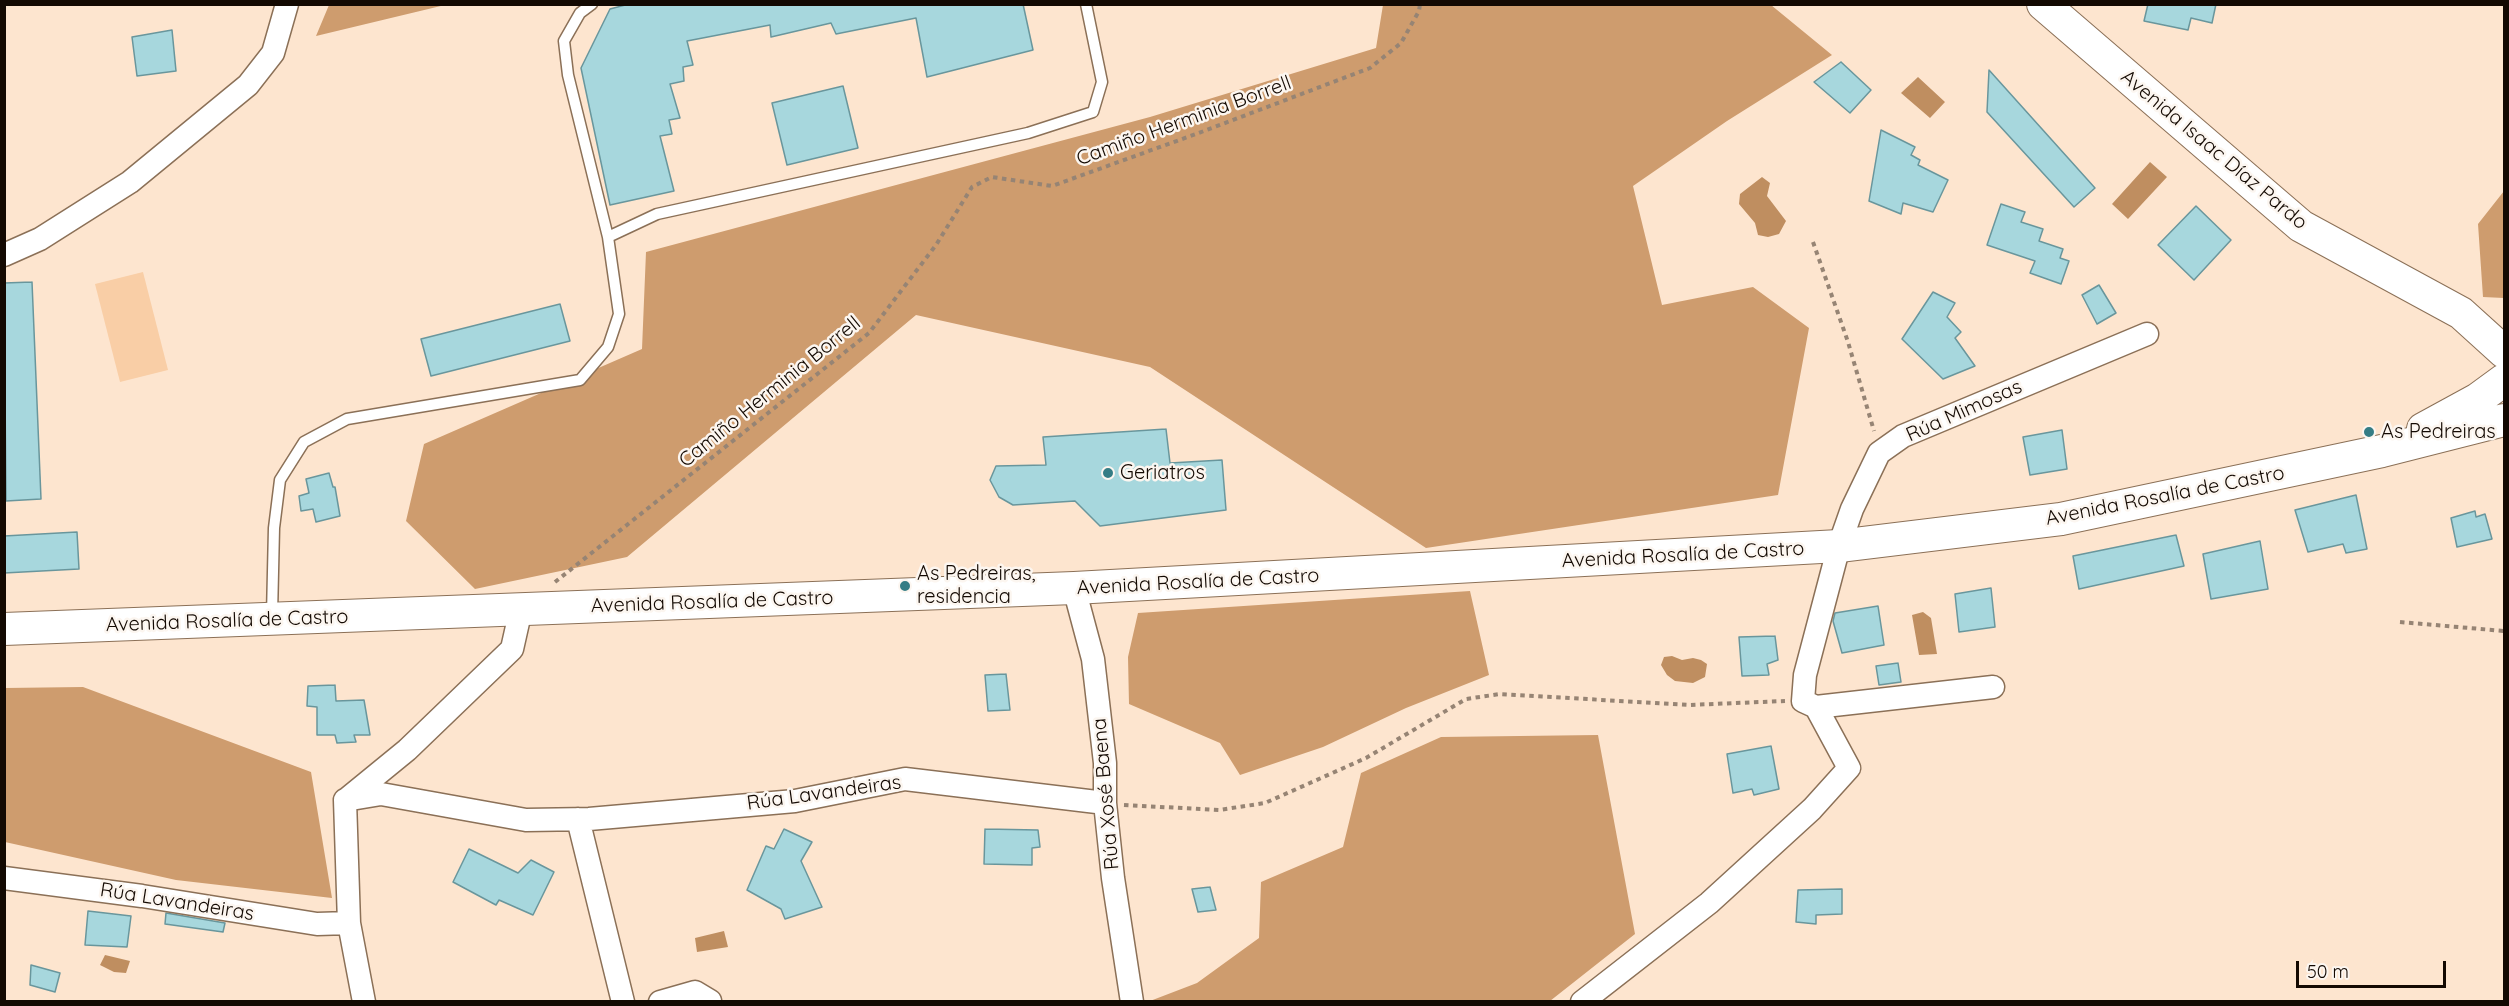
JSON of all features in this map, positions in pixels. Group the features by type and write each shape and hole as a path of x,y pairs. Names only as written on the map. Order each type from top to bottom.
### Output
{"street":[{"path":"4,255 40,239 130,182 248,85 273,53 287,4"},
{"name":"Avenida Isaac Díaz Pardo","path":"2043,4 2301,226 2461,313 2505,352"},
{"name":"Avenida Isaac Díaz Pardo","path":"2461,313 2505,323"},
{"name":"Rúa Mimosas","path":"1809,704 1806,675 1839,546 1852,508 1879,453 1904,436 2147,334"},
{"name":"Avenida Rosalía de Castro","path":"2382,451 2478,399 2505,380"},
{"name":"Avenida Rosalía de Castro","path":"4,629 1074,588 1839,546 2061,519 2382,451 2505,420"},
{"name":"Rúa Xosé Baena","path":"1074,588 1093,659 1105,763 1105,803 1113,878 1132,1002"},
{"path":"364,1002 349,924 345,800 407,750 512,649 521,609"},
{"path":"1582,1002 1709,903 1812,809 1849,768 1809,704 1994,687"},
{"name":"Rúa Lavandeiras","path":"345,800 381,794 526,820 578,819 795,801 905,779 1105,803"},
{"path":"578,819 623,1002"},
{"name":"Rúa Lavandeiras","path":"4,878 142,896 317,924 349,924"},
{"path":"660,1002 695,992 710,1001"}],"lane":[{"path":"272,619 274,528 280,480 304,442 347,419 580,380 608,347 619,314 608,237 568,75 564,41 580,13 592,4"},
{"path":"608,237 657,214 1028,134 1093,111 1102,82 1086,4"}],"path":[{"name":"Camiño Herminia Borrell","path":"521,609 869,333 936,245 972,188 992,177 1052,186 1370,68 1401,43 1419,11 1420,4"},
{"path":"1813,242 1848,342 1879,453"},
{"path":"2400,622 2505,631"},
{"path":"1105,803 1219,810 1265,803 1366,758 1466,699 1500,694 1689,705 1809,704"}],"shaded area":[{"path":"329,4 445,5 316,36"},
{"path":"1383,5 1771,5 1832,55 1727,121 1633,186 1662,305 1753,287 1809,328 1778,495 1426,548 1150,367 916,315 627,557 475,589 406,521 424,444 642,349 646,252 1150,117 1376,48"},
{"path":"1918,77 1945,102 1930,118 1901,93"},
{"path":"2150,162 2167,177 2128,219 2112,204"},
{"path":"1762,177 1770,183 1767,196 1786,221 1779,234 1768,237 1758,235 1755,223 1739,204 1740,194"},
{"path":"2504,191 2504,298 2483,297 2478,224"},
{"path":"143,272 168,370 120,382 95,284"},
{"path":"1470,591 1489,675 1406,708 1323,747 1240,775 1220,743 1129,704 1128,657 1138,613"},
{"path":"1923,612 1931,618 1937,654 1919,655 1912,615"},
{"path":"1672,656 1682,660 1693,658 1701,660 1707,664 1705,677 1693,683 1675,681 1667,675 1661,665 1664,657"},
{"path":"83,687 311,772 332,898 176,880 5,842 5,688"},
{"path":"1598,735 1635,934 1550,1001 1150,1001 1197,983 1259,938 1261,882 1343,847 1361,773 1441,737"},
{"path":"724,931 728,947 697,952 695,938"},
{"path":"105,955 130,961 126,973 114,972 100,965"}],"building":[{"path":"629,4 1023,4 1033,50 927,77 916,18 836,34 831,23 771,37 770,25 687,41 693,65 683,67 684,81 670,84 680,118 669,120 672,134 660,136 674,191 610,205 581,68 610,9"},
{"path":"2148,4 2216,4 2212,23 2191,18 2188,30 2144,21"},
{"path":"172,30 176,71 137,76 132,37"},
{"path":"1841,62 1871,90 1850,113 1814,82"},
{"path":"1989,70 2095,188 2074,207 1987,112"},
{"path":"843,86 858,148 787,165 772,103"},
{"path":"1881,130 1915,147 1911,155 1920,160 1918,165 1948,180 1933,212 1903,203 1901,214 1869,201"},
{"path":"2001,204 2025,212 2021,222 2043,229 2039,241 2063,249 2060,258 2069,261 2061,284 2030,273 2035,261 1987,245"},
{"path":"2196,206 2231,240 2194,280 2158,245"},
{"path":"32,282 41,499 6,501 4,283"},
{"path":"2099,285 2116,313 2097,324 2082,295"},
{"path":"1933,292 1955,303 1947,317 1961,332 1955,338 1975,366 1943,379 1902,339"},
{"path":"560,304 570,341 431,376 421,339"},
{"name":"Geriatros","path":"1166,429 1170,463 1222,460 1226,510 1100,526 1075,501 1013,505 999,497 990,480 996,466 1046,465 1043,437"},
{"path":"2062,430 2067,469 2030,475 2023,437"},
{"path":"329,473 333,487 335,487 340,516 316,522 313,509 301,511 299,496 309,493 306,479"},
{"path":"2356,495 2367,549 2346,553 2343,544 2308,552 2295,510"},
{"path":"2475,511 2476,517 2485,514 2492,539 2457,547 2451,518"},
{"path":"77,532 79,569 4,573 4,536"},
{"path":"2176,535 2184,566 2079,589 2073,556"},
{"path":"2260,541 2268,589 2211,599 2203,554"},
{"path":"1991,588 1995,627 1959,632 1955,594"},
{"path":"1878,606 1884,645 1842,653 1833,621 1835,613"},
{"path":"1775,636 1778,660 1767,664 1769,675 1742,676 1739,637"},
{"path":"1898,663 1901,682 1879,685 1876,666"},
{"path":"1006,674 1010,710 988,711 985,675"},
{"path":"335,685 336,701 364,700 370,735 354,735 356,742 337,743 335,735 317,735 317,707 307,706 308,686"},
{"path":"1771,746 1779,789 1754,795 1752,789 1733,793 1727,754"},
{"path":"784,829 812,842 801,861 822,907 785,919 781,909 747,890 766,846 774,849"},
{"path":"985,829 1038,830 1040,847 1032,848 1032,865 984,864"},
{"path":"469,849 518,873 531,860 554,872 533,915 499,900 496,905 453,882"},
{"path":"1210,887 1216,910 1198,912 1192,889"},
{"path":"1842,889 1842,914 1816,915 1816,924 1796,922 1798,890"},
{"path":"88,911 131,916 127,947 85,945"},
{"path":"166,913 225,923 223,932 165,924"},
{"path":"31,965 60,973 55,992 30,985"}],"place":[{"name":"As Pedreiras","path":"2369,432"},
{"name":"Geriatros","path":"1108,473"},
{"name":"As Pedreiras, residencia","path":"905,586"}]}
